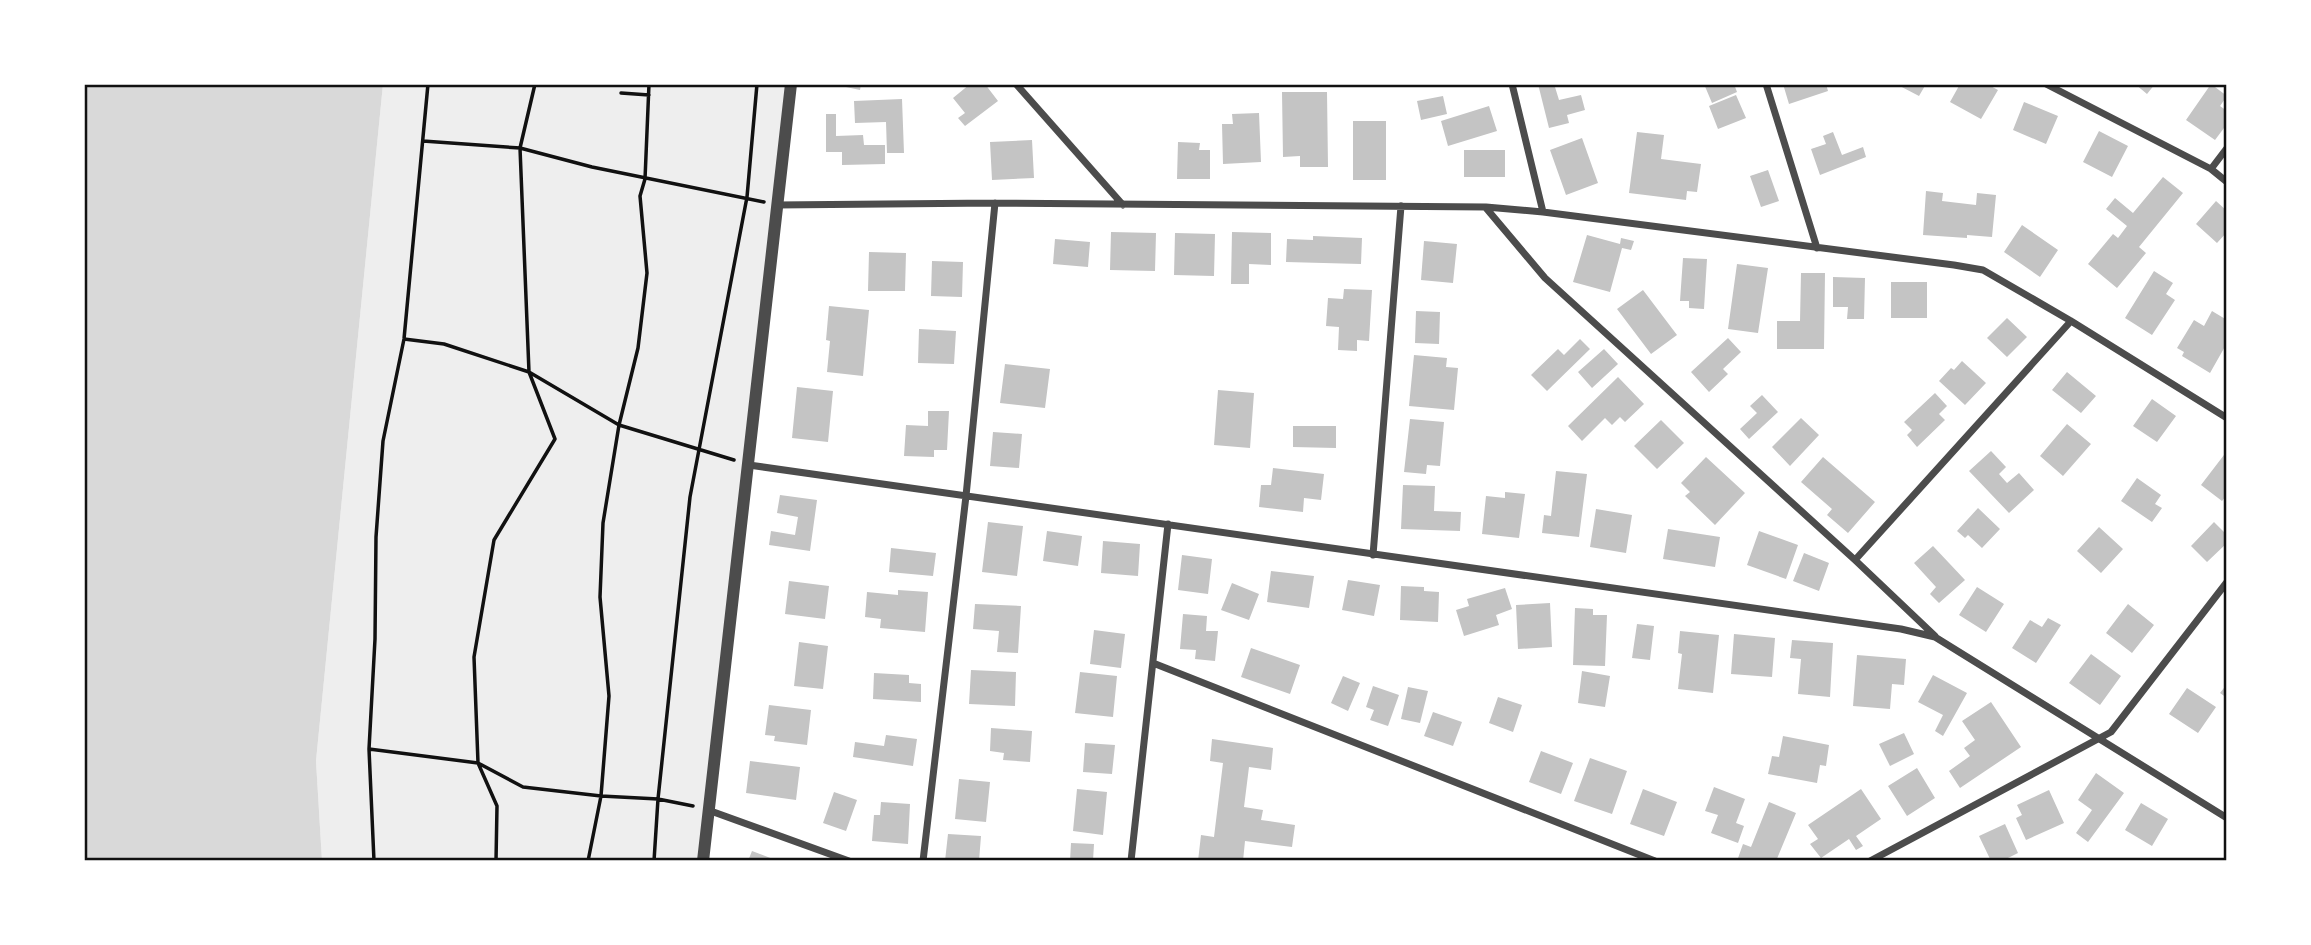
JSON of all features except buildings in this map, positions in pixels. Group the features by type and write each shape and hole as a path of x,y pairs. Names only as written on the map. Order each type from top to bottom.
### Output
{"street":[{"path":"703,861 791,84"},
{"path":"1016,84 1123,205"},
{"path":"1512,84 1543,212"},
{"path":"1766,84 1817,248"},
{"path":"2046,84 2211,169 2227,182"},
{"path":"2211,169 2227,148"},
{"path":"776,205 995,203 1486,207 1543,212 1983,270 2227,418"},
{"path":"923,861 995,203"},
{"path":"1373,555 1401,206"},
{"path":"1486,207 1545,278 1855,560 1935,637 2227,818"},
{"path":"1855,560 2071,321"},
{"path":"749,465 1901,629 1935,637"},
{"path":"1131,861 1168,524"},
{"path":"1870,861 2111,732 2227,582"},
{"path":"1153,663 1655,861"},
{"path":"708,810 849,861"}],"path":[{"path":"374,861 369,749 375,639 376,537 383,441 404,339 428,84"},
{"path":"496,861 497,806 478,763 474,657 494,540 555,439 529,372 520,148 535,84"},
{"path":"588,861 601,796 609,695 600,585 603,523 619,425 638,348 646,273 640,196 645,179 649,84"},
{"path":"654,861 658,799 690,498 747,197 757,84"},
{"path":"621,93 649,95"},
{"path":"423,141 520,148 645,179 747,197 776,205"},
{"path":"404,339 444,344 529,372 619,425 749,465"},
{"path":"369,749 478,763 523,787 658,799 708,810"}],"shaded area":[{"path":"84,84 383,84 316,761 322,861 84,861"},
{"path":"383,84 791,84 708,861 322,861 316,761"}]}
